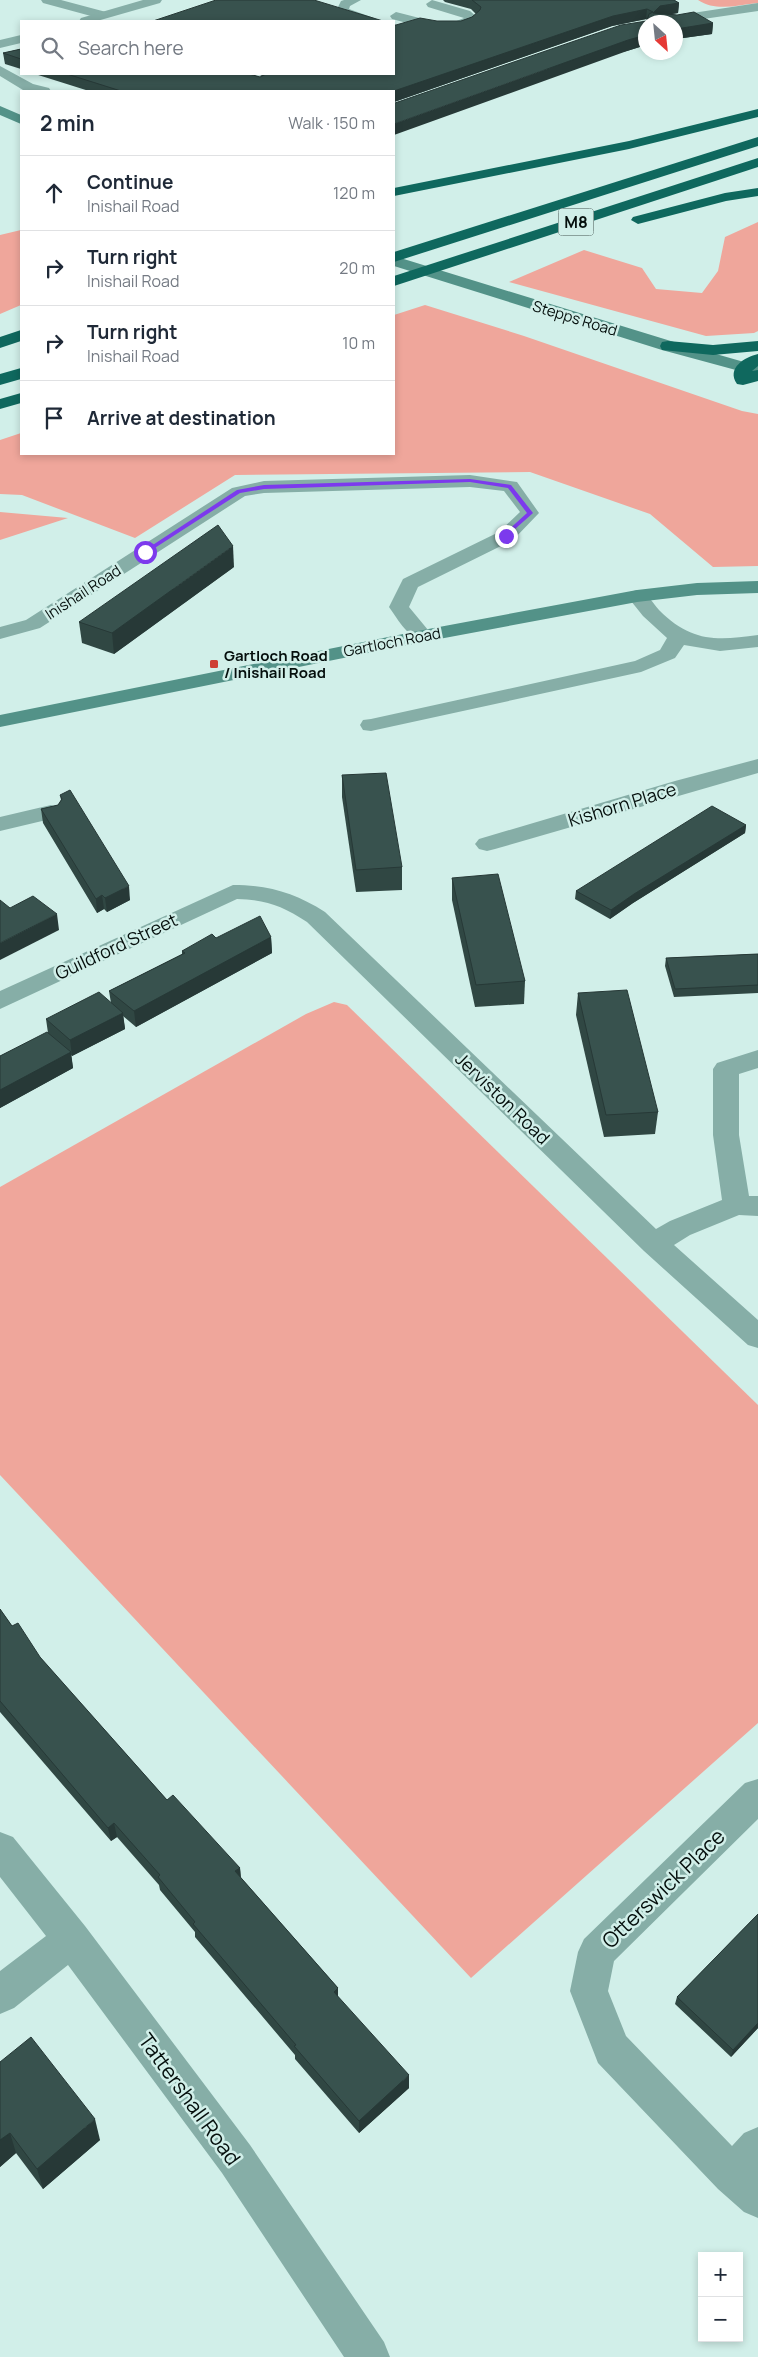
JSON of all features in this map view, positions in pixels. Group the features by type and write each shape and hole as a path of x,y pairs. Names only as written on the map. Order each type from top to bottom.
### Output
{"highway":[{"path":"395,192 629,145 758,113"},
{"name":"M8","path":"395,257 758,141"},
{"name":"M8","path":"395,282 758,162"},
{"path":"624,224 725,197 758,192"},
{"path":"395,289 548,246"},
{"path":"0,343 20,335"},
{"path":"668,346 702,351 758,346"},
{"path":"0,380 20,374"},
{"path":"0,404 20,398"}],"main road":[{"path":"0,110 20,120"},
{"name":"Stepps Road","path":"395,261 753,373"},
{"path":"395,276 464,299"},
{"name":"Stepps Road","path":"481,305 753,373"},
{"name":"Gartloch Road","path":"0,721 423,636 637,596 697,589 758,587"}],"street":[{"path":"48,0 102,15"},
{"path":"88,20 156,0"},
{"path":"355,0 345,4 342,10 367,20"},
{"path":"384,20 445,0"},
{"path":"690,5 704,14"},
{"path":"396,16 437,27 462,26 473,19 466,14 423,7"},
{"path":"683,18 758,7"},
{"path":"0,44 20,39"},
{"path":"0,70 28,86 41,90"},
{"name":"Inishail Road","path":"0,633 33,624 239,492 264,487 451,481 470,481 510,486 530,513 506,536 410,583 399,607 423,636"},
{"path":"637,596 653,618 678,637 715,646 758,641"},
{"path":"371,725 641,666 668,654 678,637"},
{"name":"Kishorn Place","path":"487,844 683,786 758,766"},
{"path":"0,824 51,812"},
{"name":"Guildford Street","path":"0,1001 233,892"},
{"name":"Jerviston Road","path":"233,892 264,892 293,902 316,917 654,1244 758,1337"},
{"path":"654,1244 680,1228 748,1205 726,1135 726,1069 758,1059"},
{"name":"Otterswick Place","path":"749,2173 612,2049 589,1991 597,1952 758,1795"},
{"name":"Tattershall Road","path":"0,1849 72,1939 236,2160 369,2357"},
{"path":"0,1995 72,1939"}],"shaded area":[{"path":"698,0 758,0 758,3 720,7 705,4"},
{"path":"758,222 758,331 754,333 706,336 509,282 584,250 642,268 656,289 702,293 718,271 725,237"},
{"path":"20,230 20,305 0,314 0,235"},
{"path":"425,305 524,336 742,411 758,414 758,566 713,567 650,514 530,472 235,475 135,538 22,495 0,494 0,440 20,433 20,455 395,455 395,315"},
{"path":"0,512 68,518 0,540"},
{"path":"334,1002 347,1005 758,1405 758,1723 471,1978 0,1475 0,1187 306,1014"}],"building":[{"path":"216,0 314,0 380,20 156,20"},
{"path":"472,0 674,0 679,3 660,6 653,13 677,15 649,15 653,12 647,9 613,16 395,91 118,90 70,75 253,75 260,77 264,75 395,75 395,25 420,18 437,21 461,21 472,17 481,7"},
{"path":"694,12 713,23 683,28 683,15 677,15"},
{"path":"638,22 638,37 395,124 395,103 621,25"},
{"path":"20,49 20,59 3,53"},
{"path":"218,525 233,546 112,633 79,622"},
{"path":"386,773 402,867 356,870 342,775"},
{"path":"70,790 129,886 105,898 102,895 96,899 41,809 58,805 62,799 60,795"},
{"path":"712,806 746,825 611,910 576,891"},
{"path":"498,874 525,981 476,985 452,878"},
{"path":"33,896 57,914 0,943 0,900 10,908"},
{"path":"260,916 271,937 134,1011 109,991 185,953 182,951 212,934 216,938"},
{"path":"758,954 758,985 675,989 666,958"},
{"path":"627,990 658,1112 606,1115 578,993"},
{"path":"99,992 123,1013 70,1040 46,1019"},
{"path":"47,1032 71,1052 0,1090 0,1056"},
{"path":"0,1609 12,1626 18,1623 40,1657 167,1800 173,1795 240,1868 235,1871 338,1988 334,1992 409,2075 359,2121 193,1924 195,1922 158,1877 160,1875 114,1823 108,1828 0,1701"},
{"path":"758,1914 758,2023 733,2050 677,1997"},
{"path":"31,2037 95,2119 37,2169 10,2133 0,2140 0,2062"}],"place":[{"name":"Gartloch Road / Inishail Road","path":"214,664"}],"route":[{"path":"145,552 239,492 264,487 470,481 510,486 530,513 506,536"}]}
